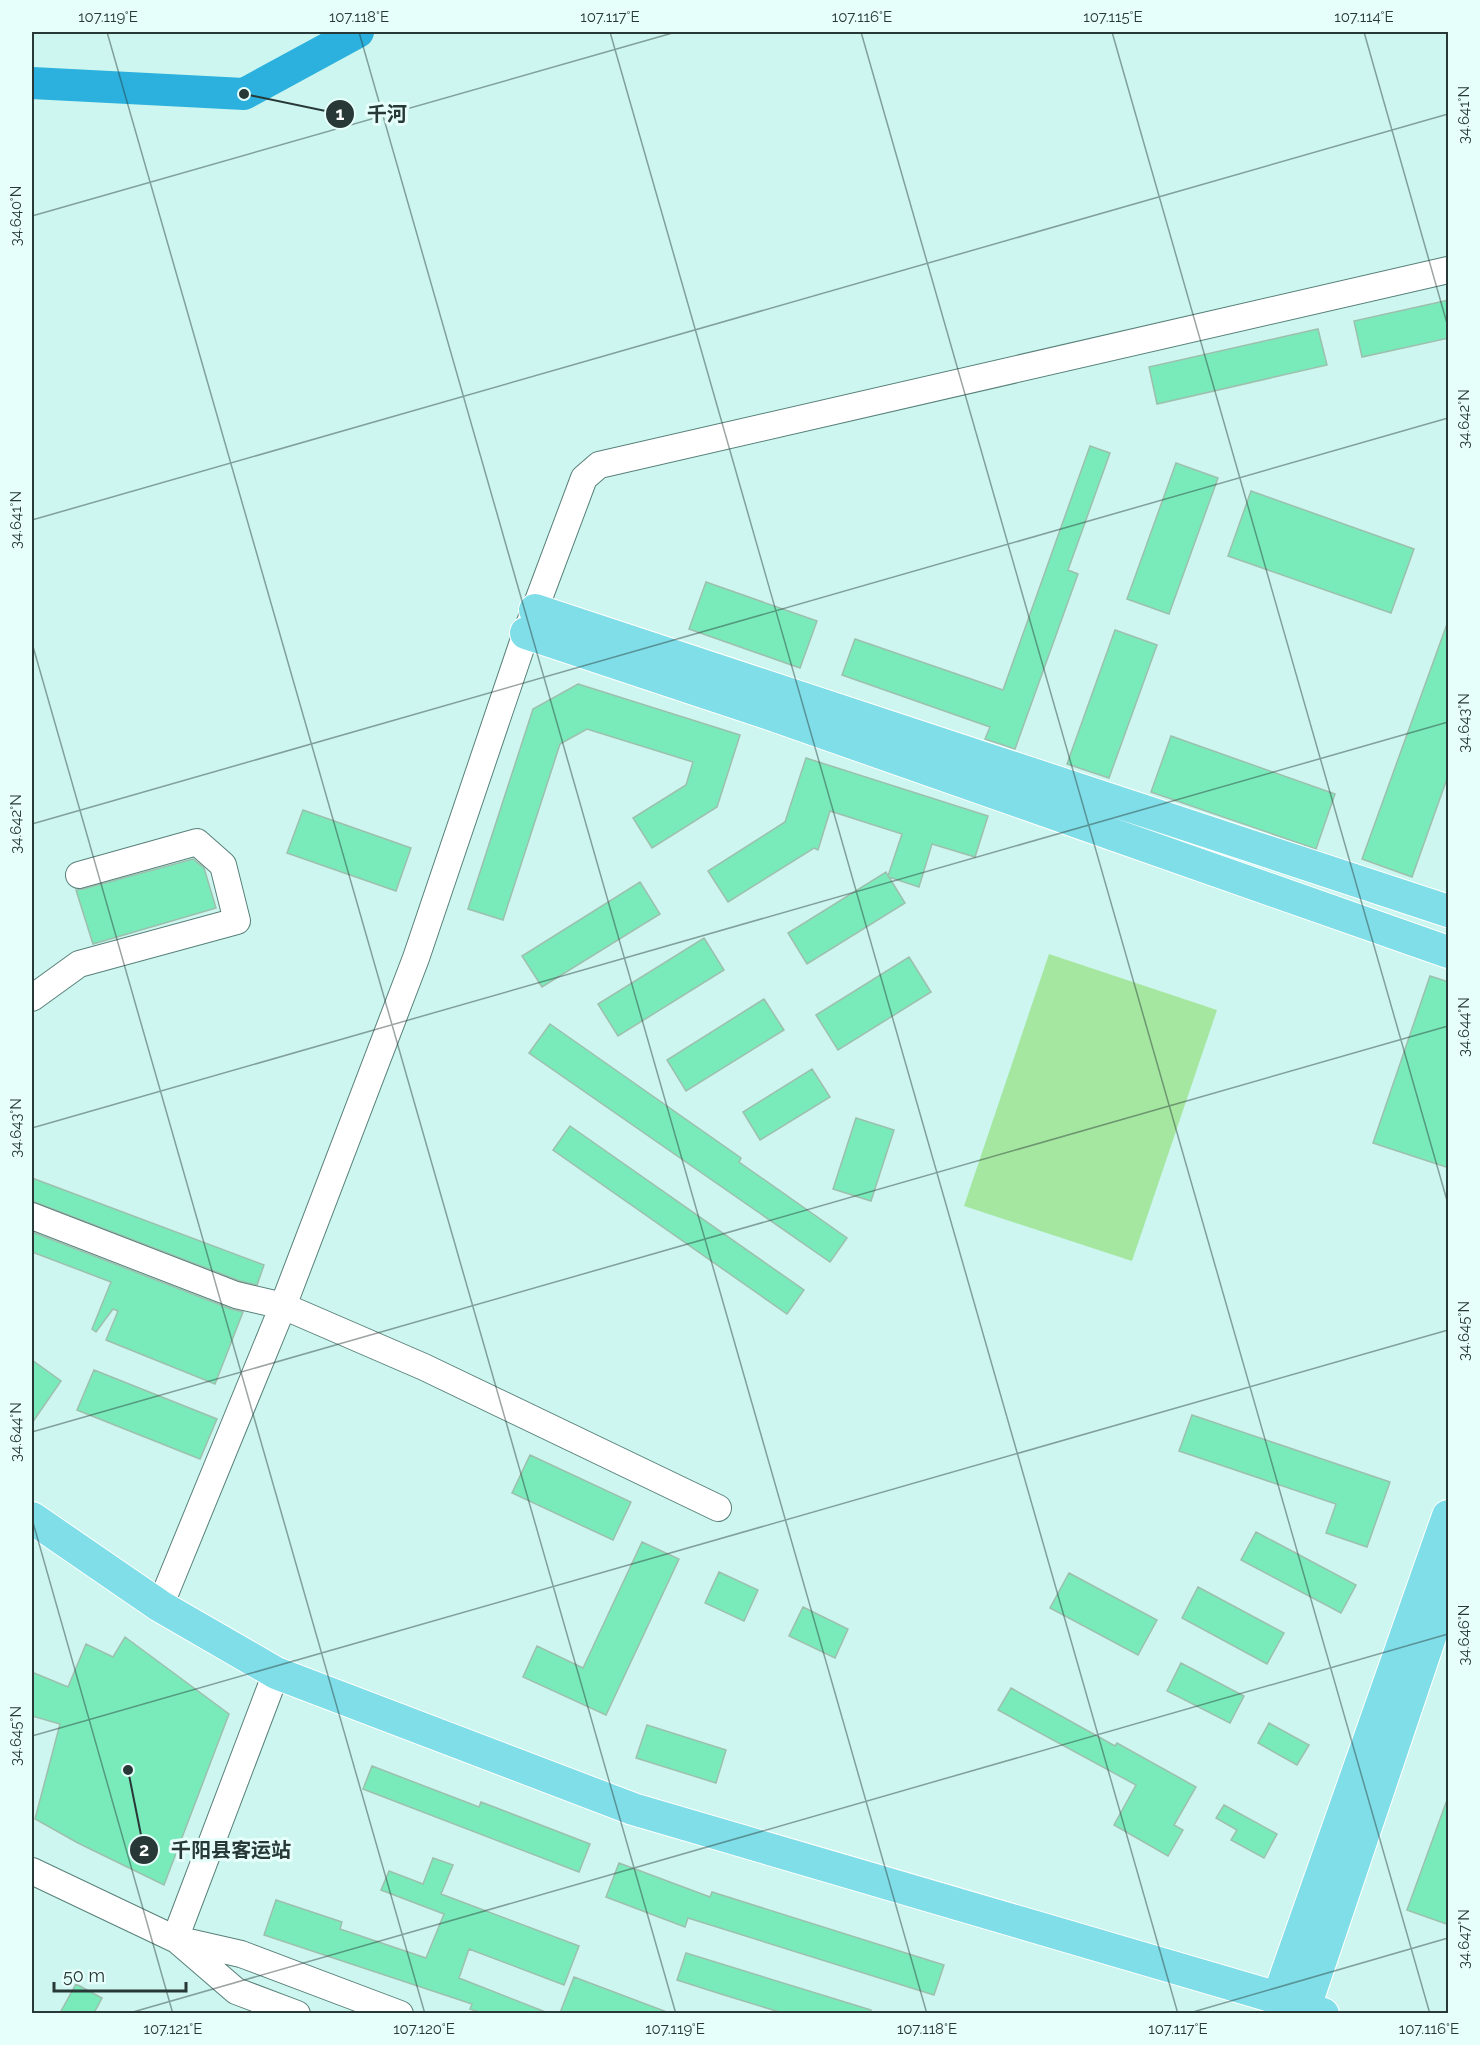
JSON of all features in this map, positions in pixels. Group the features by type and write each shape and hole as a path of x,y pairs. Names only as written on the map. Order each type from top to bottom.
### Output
{"main road":[{"path":"530,621 1449,911"},
{"path":"530,621 779,717 1449,952"},
{"path":"1295,2008 1449,1516"},
{"path":"32,1518 160,1606 276,1673 633,1809 1295,2008"},
{"path":"1295,2008 1449,1584"}],"street":[{"path":"160,1606 283,1306 416,958 530,621 584,478 599,465 1449,270"},
{"path":"32,998 79,964 237,921 224,865 197,842 79,875"},
{"path":"32,1216 236,1295 283,1306 424,1367 718,1508"},
{"path":"175,1939 276,1673"},
{"path":"32,1871 175,1939 241,1954 400,2013"},
{"path":"175,1939 236,1991 297,2013"}],"green space":[{"path":"1049,954 1217,1010 1132,1261 964,1206"}],"building":[{"path":"1449,300 1449,338 1362,357 1354,321"},
{"path":"1318,329 1327,365 1157,404 1149,367"},
{"path":"1090,446 1110,453 1068,570 1078,574 1015,749 985,739 990,727 842,675 855,639 1003,690"},
{"path":"1176,463 1218,478 1169,614 1127,599"},
{"path":"1251,491 1414,549 1391,613 1228,556"},
{"path":"706,582 817,621 800,668 689,629"},
{"path":"1447,624 1449,624 1449,773 1412,877 1362,859"},
{"path":"1115,630 1157,645 1109,778 1067,764"},
{"path":"578,684 740,735 717,807 652,848 633,818 686,785 693,762 587,729 560,744 503,920 468,909 533,709"},
{"path":"1171,736 1335,794 1316,849 1151,792"},
{"path":"806,758 988,816 975,857 932,844 919,887 889,877 905,903 807,964 788,933 886,872 888,876 902,834 830,811 818,850 814,848 728,902 708,871 785,822"},
{"path":"303,810 411,848 396,891 287,853"},
{"path":"193,859 204,868 216,908 93,944 76,890"},
{"path":"640,882 660,914 542,987 522,956"},
{"path":"704,938 724,970 618,1036 598,1004"},
{"path":"909,957 931,992 838,1050 816,1015"},
{"path":"1430,976 1449,982 1449,1168 1373,1143"},
{"path":"764,999 784,1030 686,1091 667,1060"},
{"path":"550,1024 741,1158 739,1162 847,1238 830,1262 529,1053"},
{"path":"812,1069 830,1097 760,1140 743,1112"},
{"path":"856,1118 894,1130 871,1201 833,1189"},
{"path":"570,1126 804,1290 787,1314 553,1150"},
{"path":"32,1178 264,1265 257,1285 240,1281 32,1201"},
{"path":"32,1232 243,1312 215,1384 106,1340 118,1311 113,1309 96,1332 92,1329 111,1282 32,1252"},
{"path":"32,1360 61,1381 32,1423"},
{"path":"94,1370 217,1419 200,1459 77,1410"},
{"path":"1192,1415 1390,1482 1367,1547 1326,1533 1336,1504 1179,1451"},
{"path":"530,1455 631,1502 613,1540 512,1493"},
{"path":"1256,1532 1356,1585 1341,1613 1241,1560"},
{"path":"642,1542 679,1559 606,1715 523,1677 537,1646 583,1668"},
{"path":"719,1572 758,1590 744,1621 705,1603"},
{"path":"1069,1573 1157,1620 1138,1655 1050,1608"},
{"path":"1198,1587 1284,1633 1267,1664 1182,1618"},
{"path":"803,1607 848,1629 835,1658 789,1636"},
{"path":"125,1637 229,1714 164,1885 35,1819 60,1724 32,1716 32,1672 68,1687 86,1644 113,1657"},
{"path":"1181,1663 1244,1696 1230,1723 1167,1691"},
{"path":"1011,1688 1115,1746 1117,1743 1196,1787 1174,1825 1183,1830 1168,1856 1114,1825 1136,1785 998,1710"},
{"path":"1269,1723 1309,1745 1297,1765 1258,1743"},
{"path":"647,1725 726,1750 716,1783 636,1758"},
{"path":"372,1766 479,1807 481,1802 590,1844 579,1872 363,1789"},
{"path":"1447,1800 1449,1801 1449,1925 1407,1910"},
{"path":"1224,1805 1277,1834 1264,1858 1231,1840 1237,1830 1216,1818"},
{"path":"433,1858 453,1865 441,1894 579,1946 564,1985 469,1949 459,1978 548,2013 482,2013 470,2009 472,2004 264,1935 276,1900 342,1922 340,1929 426,1958 444,1914 381,1890 389,1871 423,1884"},
{"path":"619,1863 710,1897 712,1892 944,1965 934,1995 688,1918 685,1927 606,1897"},
{"path":"686,1953 871,2010 870,2013 783,2013 724,1995 677,1980"},
{"path":"574,1977 667,2012 560,2013"},
{"path":"76,1984 102,1998 94,2013 60,2013"}],"waterway":[{"path":"32,83 244,94 358,32"}],"place":[{"name":"千河","path":"244,94"},
{"name":"千阳县客运站","path":"128,1770"}]}
